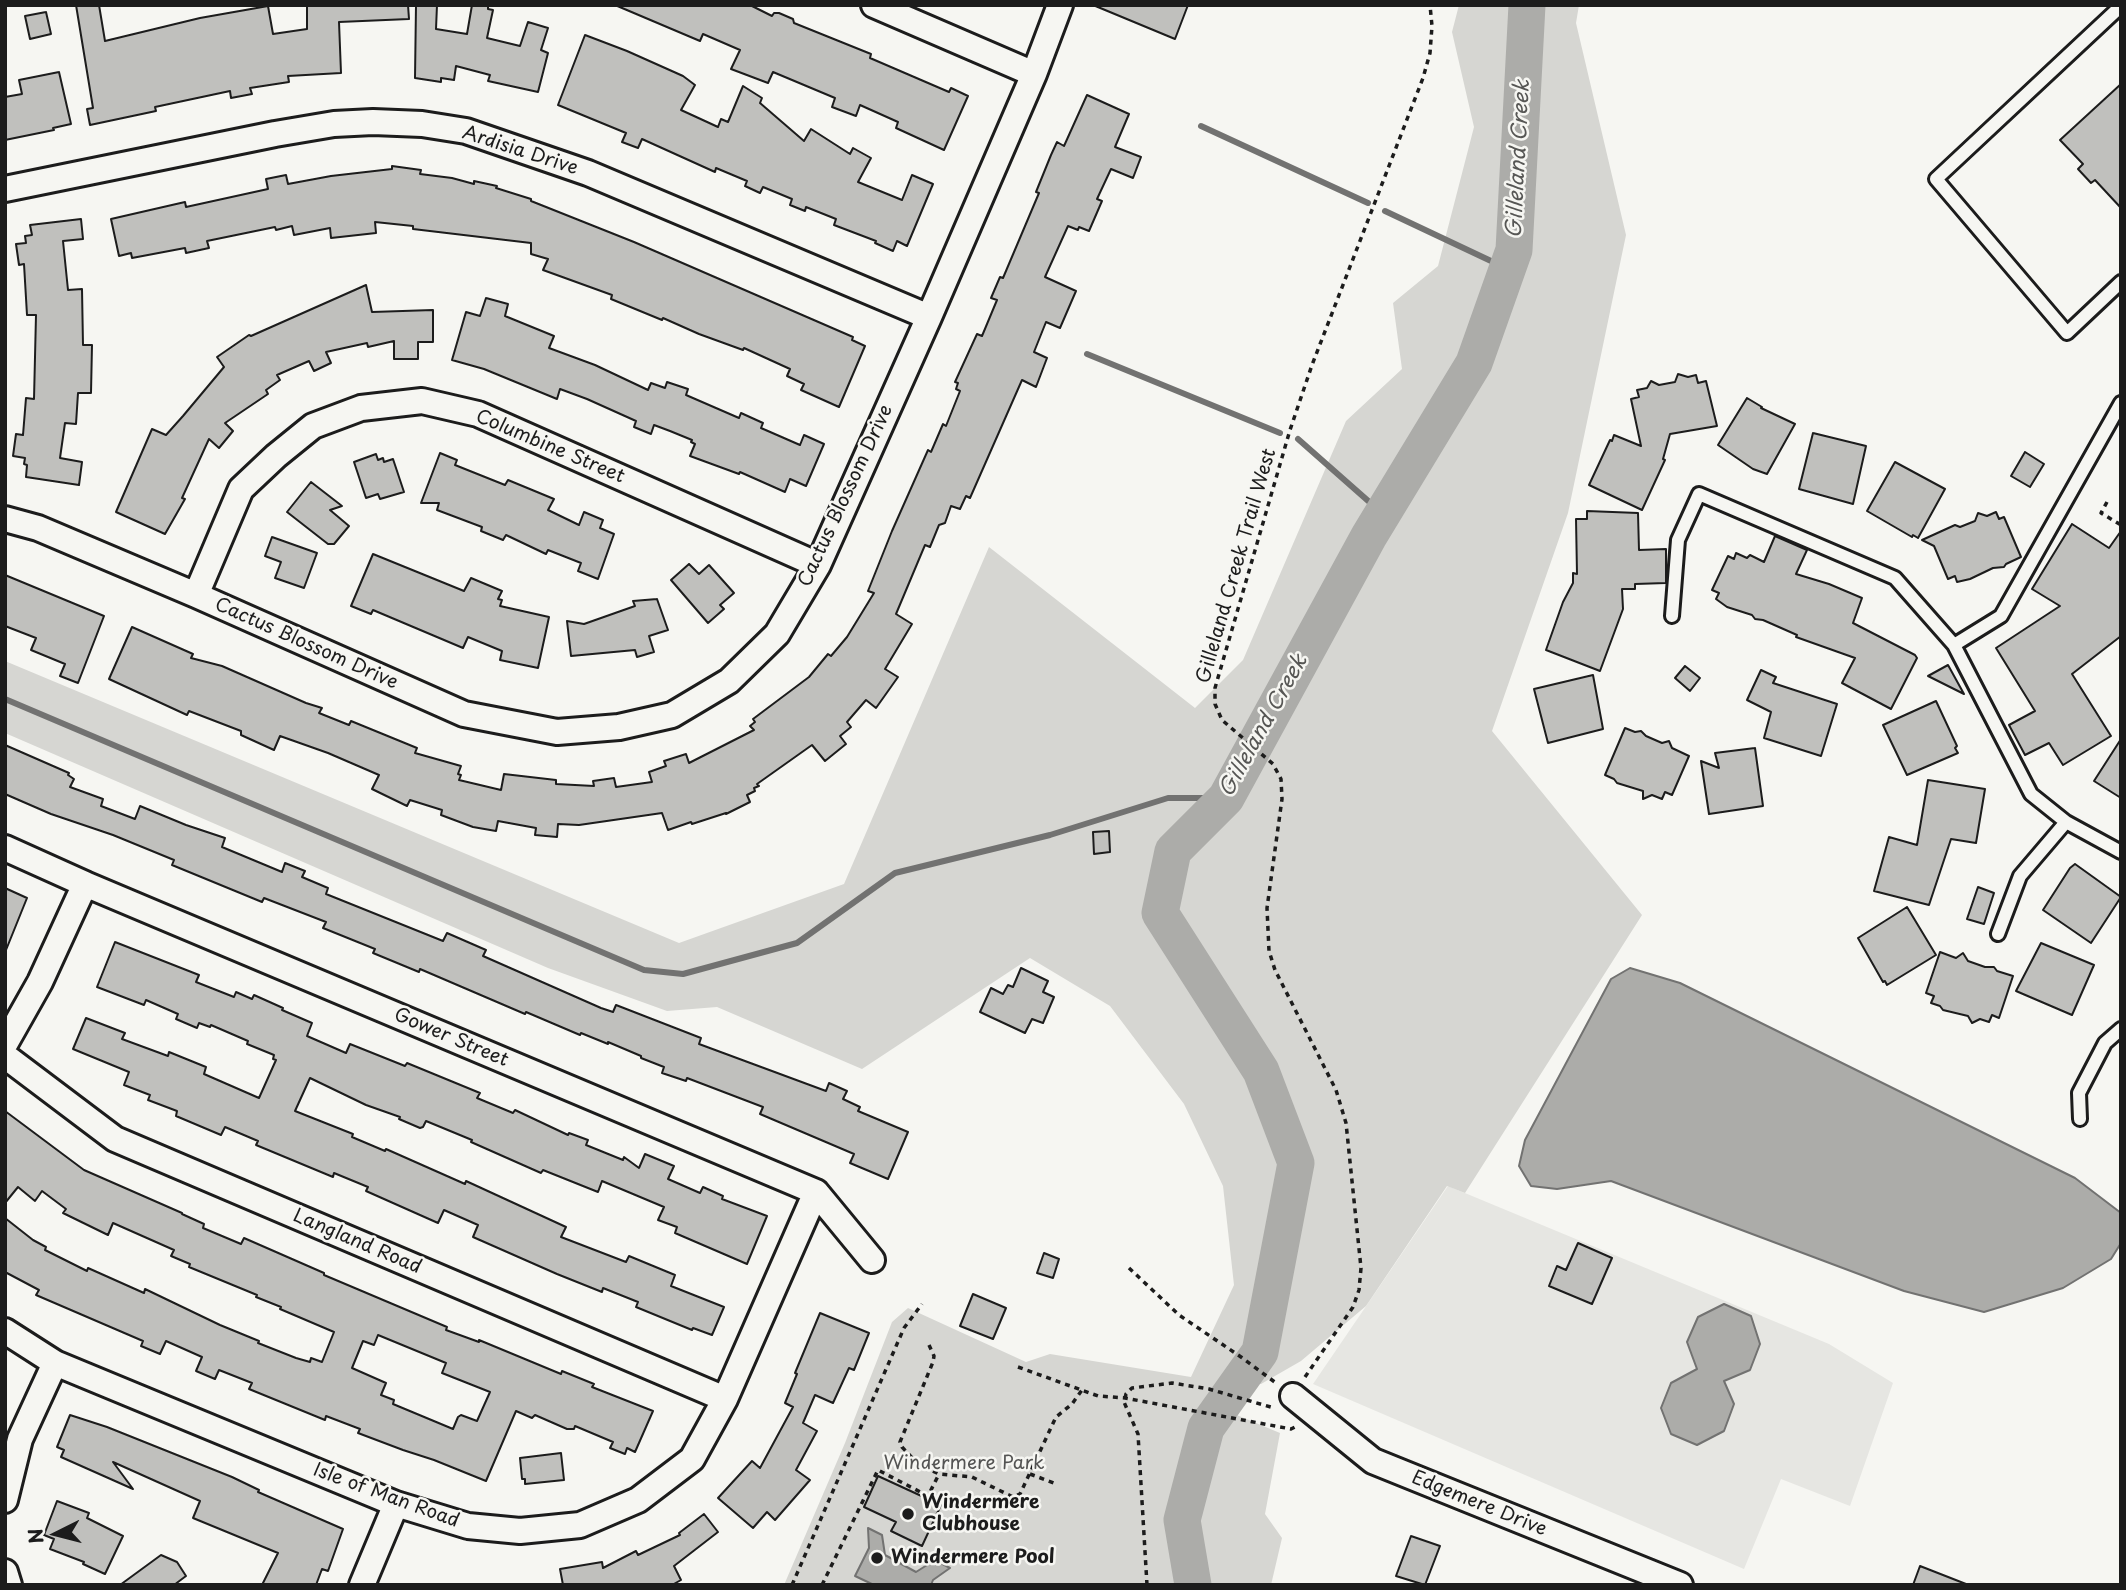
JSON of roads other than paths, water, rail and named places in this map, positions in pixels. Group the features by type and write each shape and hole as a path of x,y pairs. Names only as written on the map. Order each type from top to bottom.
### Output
{"street":[{"path":"874,5 1034,74"},
{"name":"Cactus Blossom Drive","path":"5,519 38,528 464,714 557,732 619,727 672,715 729,681 777,634 818,565 929,317 1034,74 1060,5"},
{"name":"Ardisia Drive","path":"5,189 334,124 422,124 466,131 588,173 929,317"},
{"name":"Columbine Street","path":"196,596 241,489 276,456 313,426 361,408 422,401 478,414 818,565"},
{"name":"Gower Street","path":"5,848 816,1192 873,1260"},
{"path":"5,1044 40,982 85,884"},
{"name":"Langland Road","path":"5,1056 115,1139 725,1399"},
{"name":"Isle of Man Road","path":"5,1331 55,1363 396,1504 468,1526 520,1531 580,1525 638,1500 692,1460 725,1399 816,1192"},
{"path":"5,1500 20,1439 55,1363"},
{"name":"Edgemere Drive","path":"1293,1396 1373,1461 1680,1585"},
{"path":"362,1585 396,1504"},
{"path":"5,1572 9,1585"}],"lane":[{"path":"2121,6 1936,179 2067,333 2121,282"},
{"path":"1954,645 2001,616 2121,403"},
{"path":"1672,616 1678,540 1699,494 1895,578 1954,645 2031,794 2066,822 2121,852"},
{"path":"1998,934 2020,876 2066,822"},
{"path":"2080,1119 2079,1093 2105,1043 2121,1029"}],"waterway":[{"name":"Gilleland Creek","path":"1193,1585 1182,1520 1206,1428 1260,1352 1296,1163 1261,1071 1160,913 1173,851 1226,798 1369,536 1474,363 1514,250 1527,5"},
{"path":"1201,126 1368,203"},
{"path":"1385,211 1508,269"},
{"path":"1087,354 1280,433"},
{"path":"1298,439 1383,514"},
{"path":"5,699 644,970 683,974 797,943 895,873 1050,835 1168,798 1226,798"}],"place":[{"name":"Windermere Clubhouse","path":"908,1514"},
{"name":"Windermere Pool","path":"877,1558"}],"park label":[{"name":"Windermere Park","path":"964,1464"}]}
